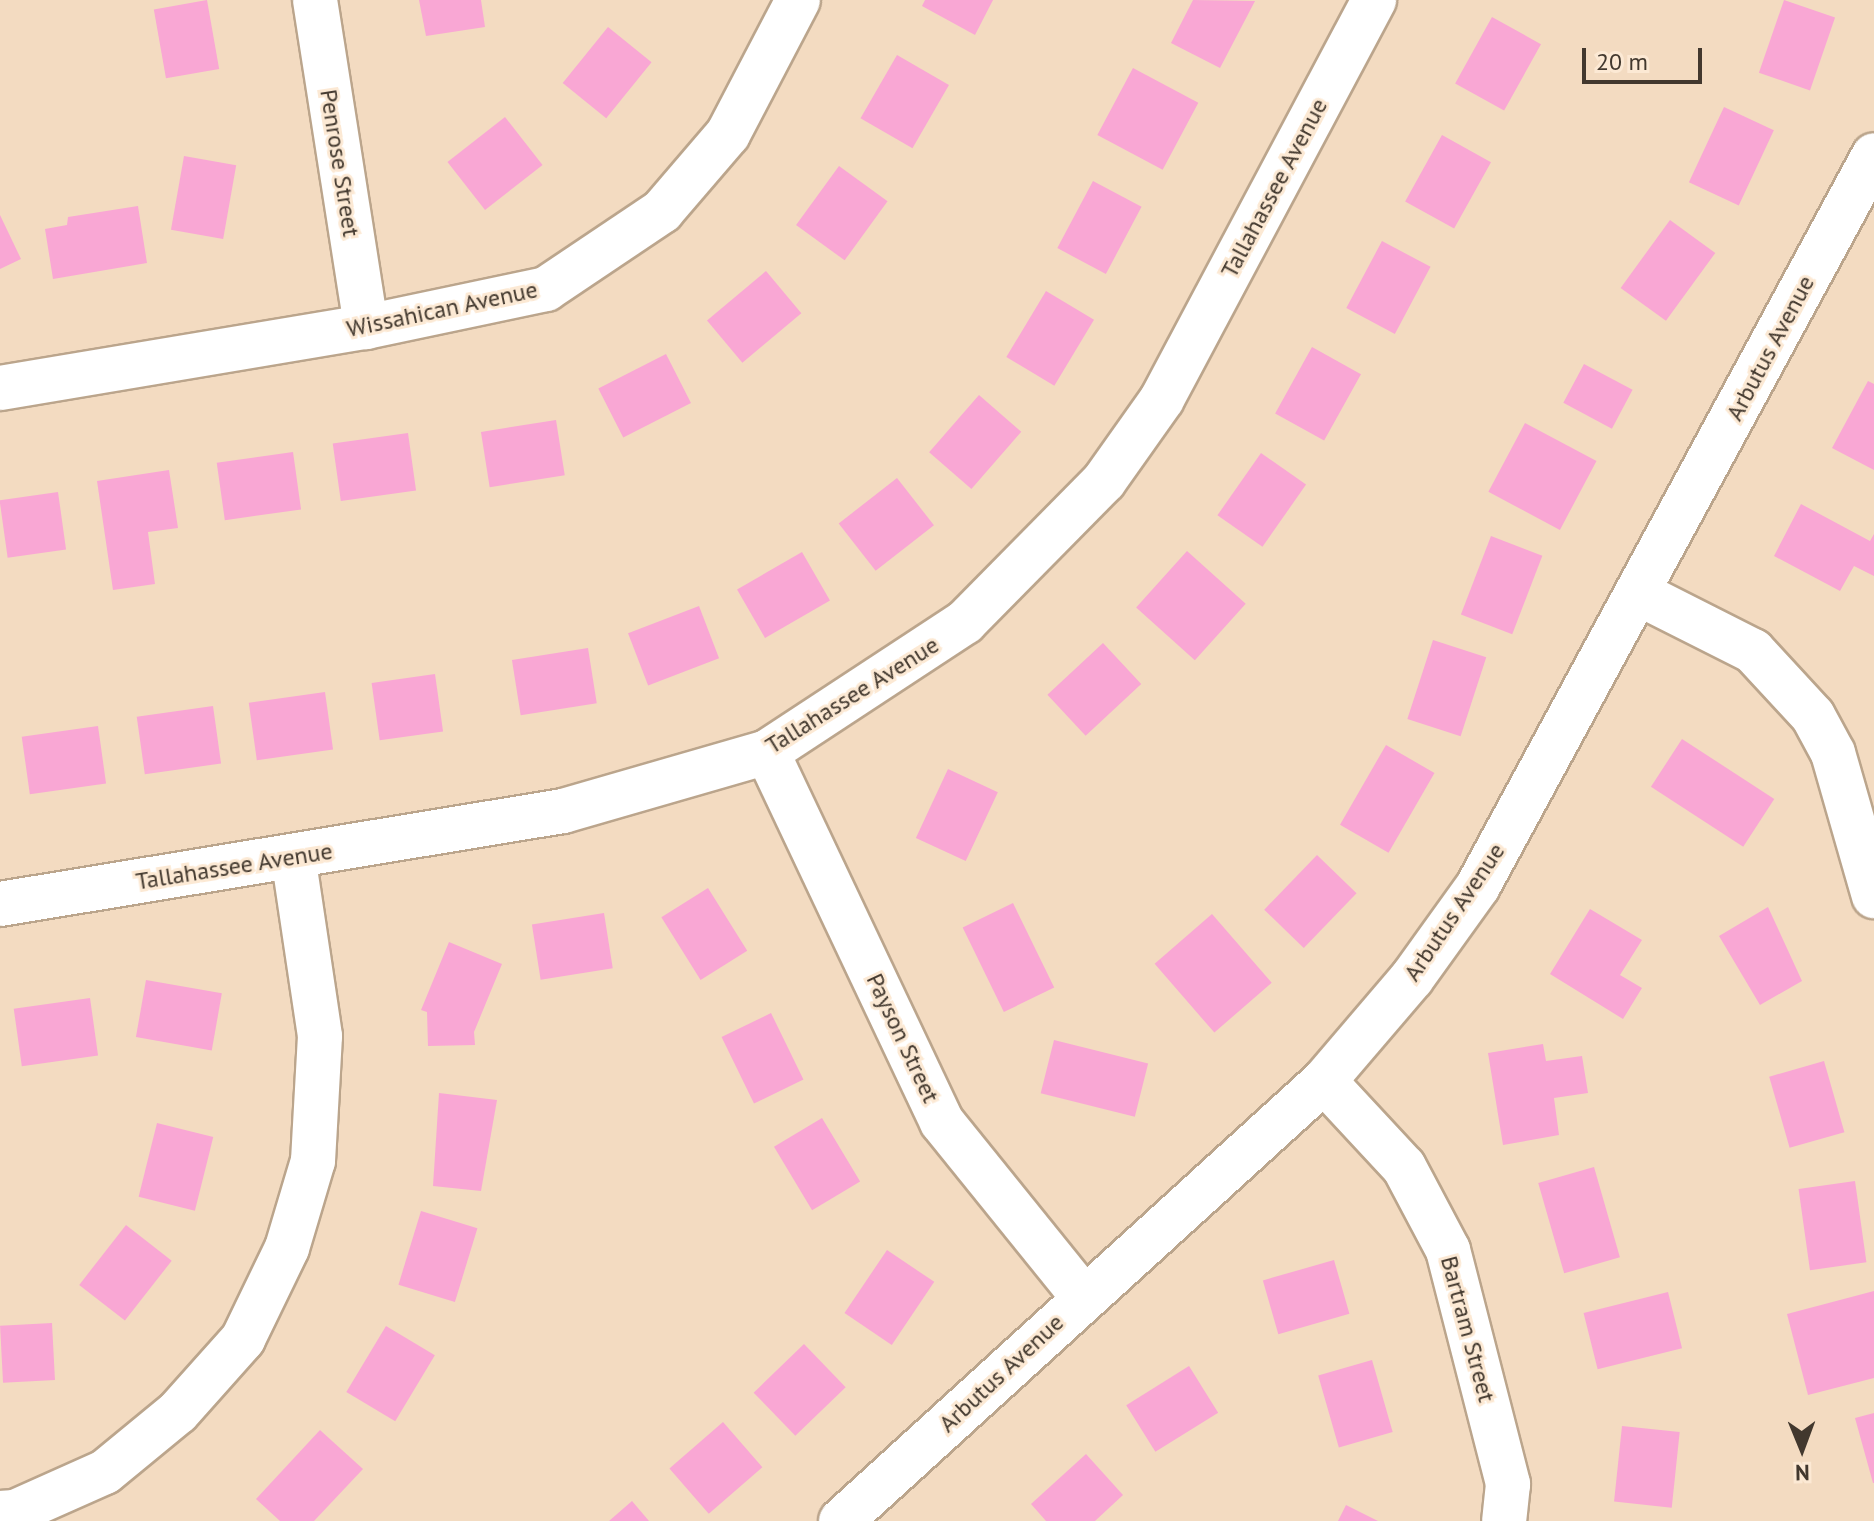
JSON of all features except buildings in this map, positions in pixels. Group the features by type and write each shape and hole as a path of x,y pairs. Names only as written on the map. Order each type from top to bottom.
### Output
{"street":[{"name":"Penrose Street","path":"315,0 366,327"},
{"name":"Wissahican Avenue","path":"0,388 366,327 546,289 662,211 728,134 798,0"},
{"name":"Tallahassee Avenue","path":"0,904 563,811 767,752 965,622 1104,481 1162,399 1374,0"},
{"name":"Arbutus Avenue","path":"841,1521 1083,1297 1324,1081 1412,978 1478,886 1874,155"},
{"path":"1638,593 1753,651 1813,716 1833,753 1874,896"},
{"name":"Payson Street","path":"767,752 942,1122 1083,1297"},
{"path":"0,1513 15,1512 105,1472 178,1412 243,1339 287,1248 313,1161 320,1036 293,856"},
{"name":"Bartram Street","path":"1324,1081 1404,1167 1448,1250 1508,1484 1504,1521"}]}
